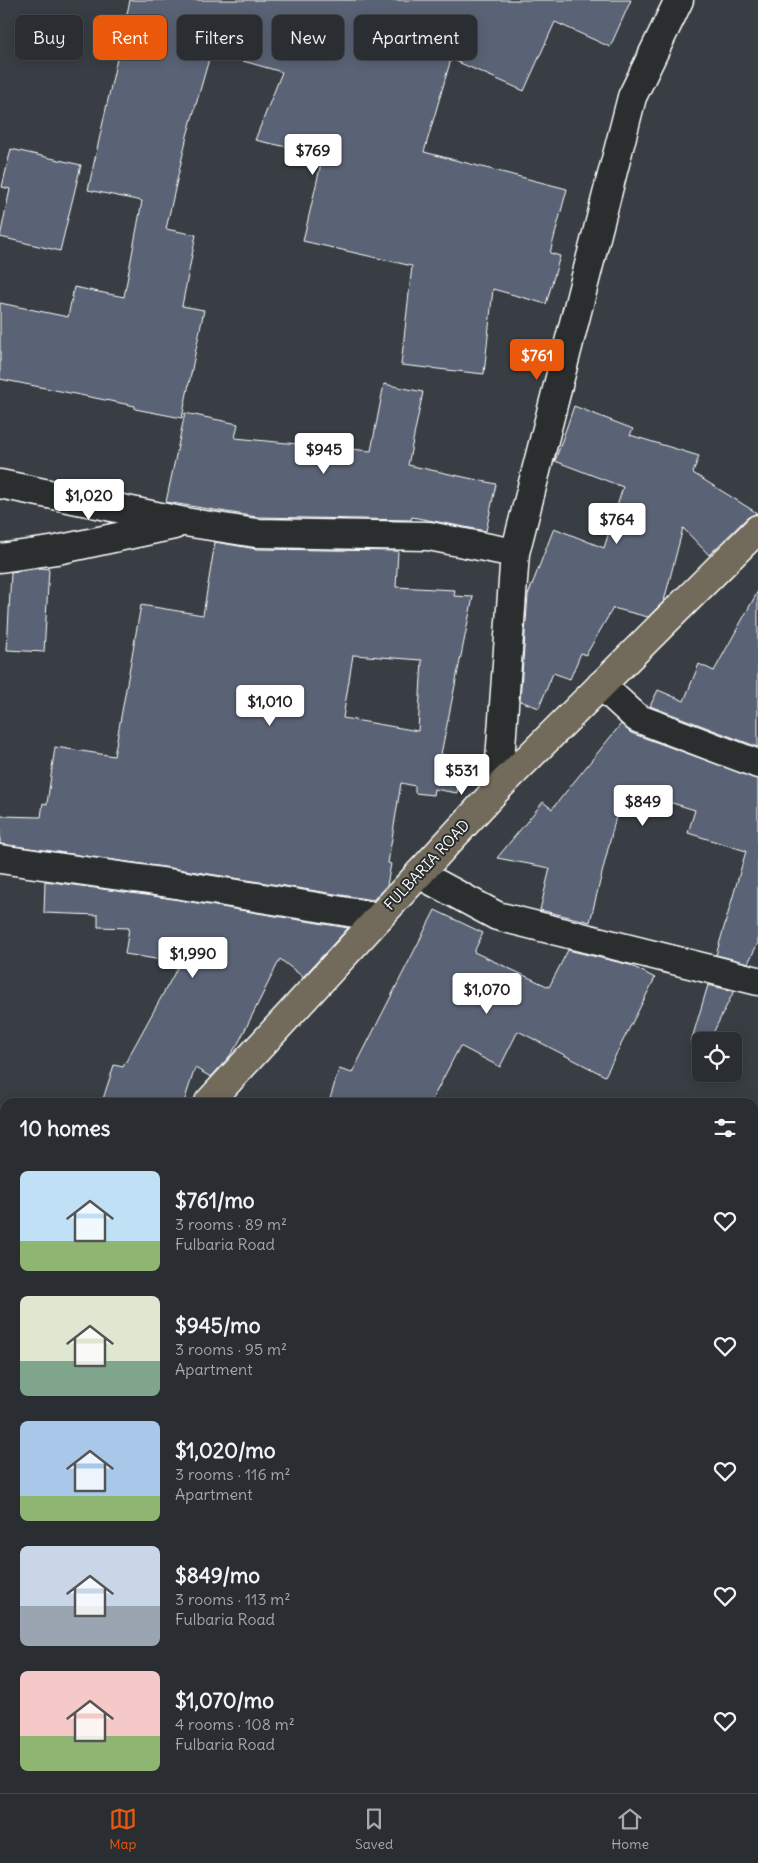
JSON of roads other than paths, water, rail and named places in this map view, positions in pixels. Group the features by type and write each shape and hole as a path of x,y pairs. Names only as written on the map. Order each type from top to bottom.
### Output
{"main road":[{"name":"FULBARIA ROAD","path":"213,1098 498,788 758,529"}],"street":[{"path":"498,788 515,553 632,97 679,0"},
{"path":"0,484 185,522 256,533 429,536 515,553"},
{"path":"0,558 57,550 185,522"},
{"path":"602,684 637,718 758,764"},
{"path":"0,859 169,883 379,917"},
{"path":"419,874 497,916 758,981"}]}
